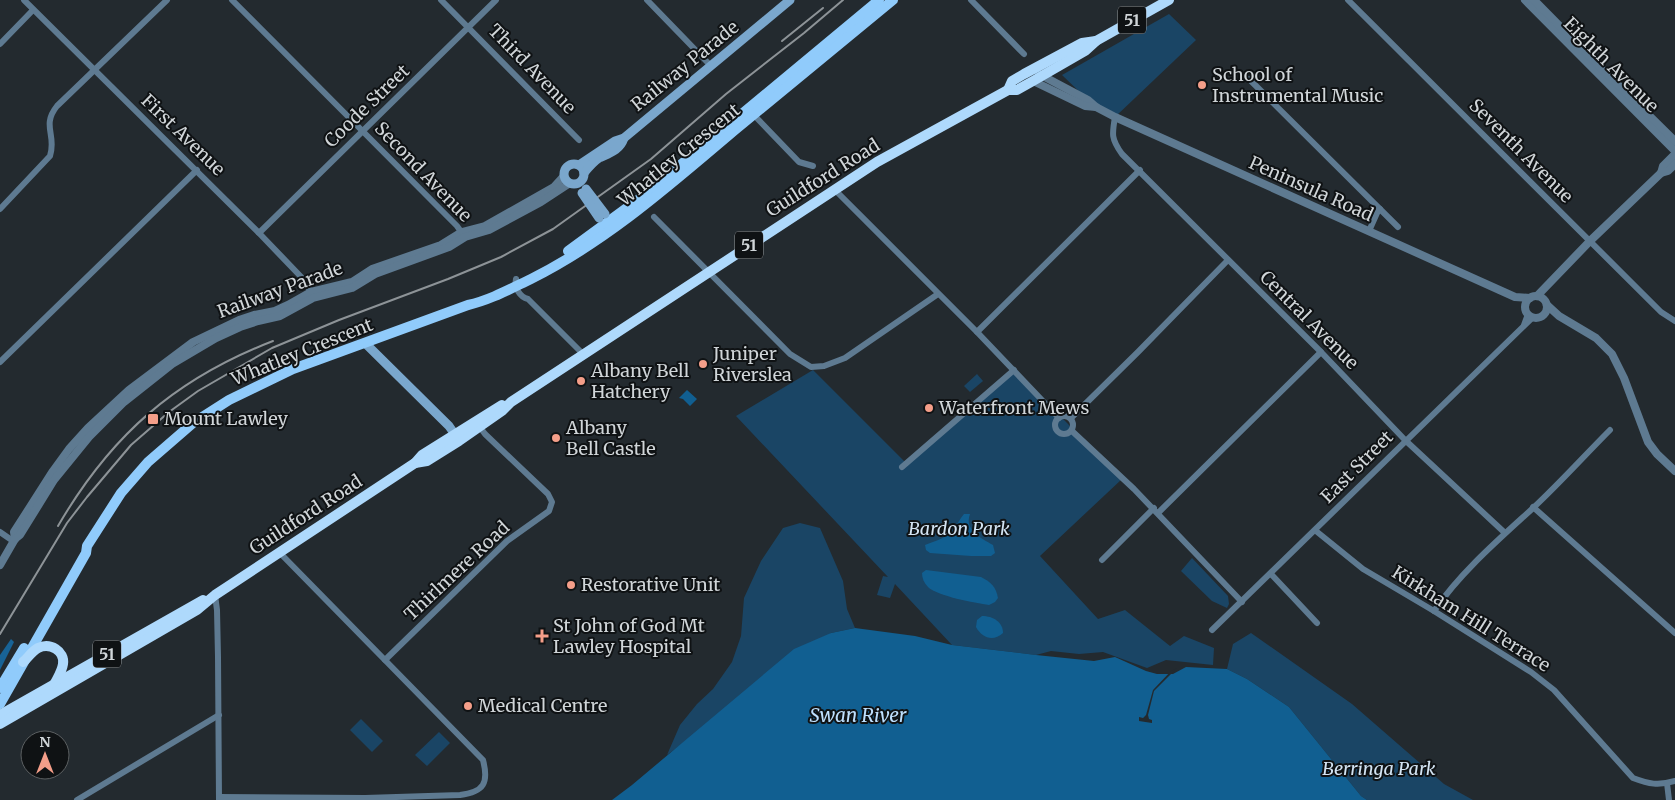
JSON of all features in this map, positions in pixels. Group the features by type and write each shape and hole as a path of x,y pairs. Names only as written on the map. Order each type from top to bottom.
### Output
{"highway":[{"name":"Guildford Road","path":"0,724 197,610 215,595 415,463 422,455 481,426 511,402 583,354 877,162 1008,90 1017,90 1043,76 1085,51 1096,41 1169,0"},
{"name":"Guildford Road","path":"1008,90 1012,81 1024,74 1082,43 1096,41"},
{"name":"Guildford Road","path":"457,437 484,415 498,406 511,402"},
{"name":"Guildford Road","path":"0,715 193,604 215,595"},
{"path":"23,662 39,647 50,646 55,648 60,652 63,667 55,683"}],"main road":[{"name":"Railway Parade","path":"575,177 600,158 619,147 624,138 790,0"},
{"name":"Whatley Crescent","path":"0,704 86,553 87,546 122,492 148,462 193,423 229,400 293,370 468,305 481,302 519,283 573,248 607,223 676,180 751,111 879,0"},
{"name":"Whatley Crescent","path":"751,111 894,0"},
{"path":"575,177 607,223"},
{"path":"365,343 449,426 457,437"},
{"name":"Whatley Crescent","path":"0,688 80,550 87,546"}],"street":[{"name":"First Avenue","path":"24,0 197,170 306,282 312,295"},
{"path":"0,209 50,156 52,150 49,120 52,113 167,0"},
{"name":"Second Avenue","path":"232,0 463,235"},
{"name":"Third Avenue","path":"441,0 578,140"},
{"name":"Coode Street","path":"258,233 496,0"},
{"path":"647,0 711,66"},
{"path":"971,0 1024,54"},
{"name":"Seventh Avenue","path":"1348,0 1661,312 1675,321"},
{"name":"Eighth Avenue","path":"1525,0 1675,153"},
{"name":"Eighth Avenue","path":"1534,0 1675,141"},
{"path":"0,44 33,10"},
{"name":"Peninsula Road","path":"1024,74 1043,76 1115,117 1515,297 1533,297"},
{"path":"1249,79 1398,227"},
{"name":"Peninsula Road","path":"1033,81 1085,106 1096,107"},
{"path":"751,111 799,162 813,166"},
{"name":"Central Avenue","path":"1115,117 1112,134 1115,145 1122,154 1321,352 1405,440 1505,533"},
{"path":"1661,173 1663,166 1675,153"},
{"path":"1559,316 1544,314 1539,317 1529,313 1533,297 1550,284 1590,241 1661,173 1668,171 1675,164"},
{"path":"0,362 197,170"},
{"path":"977,332 1140,170"},
{"name":"Railway Parade","path":"0,565 14,540 20,535 54,480 89,437 124,402 172,364 216,338 240,327 280,316 312,295 352,288 375,274 449,247 463,235 489,230 518,215 575,177"},
{"path":"834,189 977,332 1059,418"},
{"path":"1369,231 1380,210"},
{"path":"654,217 790,354 812,366 824,366 844,358 938,294"},
{"path":"1070,418 1228,260"},
{"path":"519,283 524,288 528,298 583,354"},
{"path":"519,283 524,298 528,298"},
{"path":"1544,314 1550,284"},
{"name":"Peninsula Road","path":"1515,297 1529,313"},
{"path":"1533,297 1540,297 1559,316 1596,338 1612,354 1624,378 1648,442 1675,471"},
{"name":"East Street","path":"1212,630 1316,531 1405,440 1524,326 1529,313"},
{"path":"1102,560 1156,511 1321,352"},
{"path":"902,466 1014,370"},
{"path":"481,426 484,415"},
{"path":"1066,416 1070,418 1074,423 1072,431 1064,434 1057,430 1056,422 1059,418 1066,416"},
{"name":"Thirlmere Road","path":"385,660 507,541 549,511 552,502 548,494 485,434 481,426"},
{"path":"1434,611 1446,594 1505,533 1533,508 1610,430"},
{"path":"1072,431 1156,511 1242,602"},
{"path":"1533,508 1675,633"},
{"name":"Kirkham Hill Terrace","path":"1316,531 1363,570 1434,611 1531,672 1554,690 1633,778 1648,784 1675,781"},
{"path":"0,532 14,540"},
{"path":"215,595 217,610 219,799 365,799 473,794 481,789 486,780 483,760 279,552"},
{"path":"1271,574 1317,623"},
{"path":"77,800 219,715"},
{"path":"1667,783 1669,800"}],"green space":[{"path":"1169,14 1196,40 1115,117 1088,100 1062,75"},
{"name":"Bardon Park","path":"813,370 906,463 1016,371 1122,479 1040,556 1098,619 1125,610 1170,646 1184,636 1214,648 1213,665 1166,660 1147,668 1103,652 1079,654 1051,651 1036,655 952,645 895,584 890,598 877,595 883,576 888,577 736,416"},
{"path":"977,374 983,381 970,392 964,386"},
{"path":"800,523 820,528 843,581 847,609 855,628 831,633 667,755 680,725 697,704 713,689 732,662 741,636 744,598 761,561 783,528"},
{"path":"1192,558 1228,596 1229,604 1227,608 1212,601 1181,571"},
{"name":"Berringa Park","path":"1251,633 1352,704 1444,784 1473,800 1367,800 1361,796 1289,707 1247,679 1227,669 1233,644"},
{"path":"361,719 383,741 372,752 350,730"},
{"path":"439,732 450,743 427,766 415,755"}],"shaded area":[{"path":"11,639 14,642 0,670 0,655"}],"water":[{"path":"687,390 697,399 690,406 683,399 679,398"},
{"path":"964,514 970,514 969,525 971,529 993,545 995,553 991,556 971,556 930,553 926,550 925,545 948,534"},
{"path":"926,570 981,577 992,585 998,598 989,605 957,599 939,593 928,587 924,582 922,573"},
{"path":"982,616 997,620 1003,629 1003,633 992,638 981,634 976,627 977,620"},
{"name":"Swan River","path":"855,628 915,636 952,645 1036,655 1094,661 1115,657 1157,674 1173,674 1186,667 1227,669 1247,679 1289,707 1361,796 1367,800 612,800 794,649 831,633"}],"pier":[{"path":"1177,668 1154,691 1148,715 1152,723 1139,721 1139,717 1143,718 1146,715 1153,690 1171,671"}],"railway":[{"path":"0,634 67,523 131,445 169,412 198,391 272,348 501,257 553,229 651,159 726,94 843,0"},
{"path":"782,41 823,8"},
{"path":"58,526 78,493 100,464 123,437 149,414 176,392 206,373 238,356 273,341"}],"place":[{"name":"School of Instrumental Music","path":"1202,85"},
{"name":"Juniper Riverslea","path":"703,364"},
{"name":"Albany Bell Hatchery","path":"581,381"},
{"name":"Waterfront Mews","path":"929,408"},
{"name":"Mount Lawley","path":"153,419"},
{"name":"Albany Bell Castle","path":"556,438"},
{"name":"Restorative Unit","path":"571,585"},
{"name":"St John of God Mt Lawley Hospital","path":"542,636"},
{"name":"Medical Centre","path":"468,706"}]}
